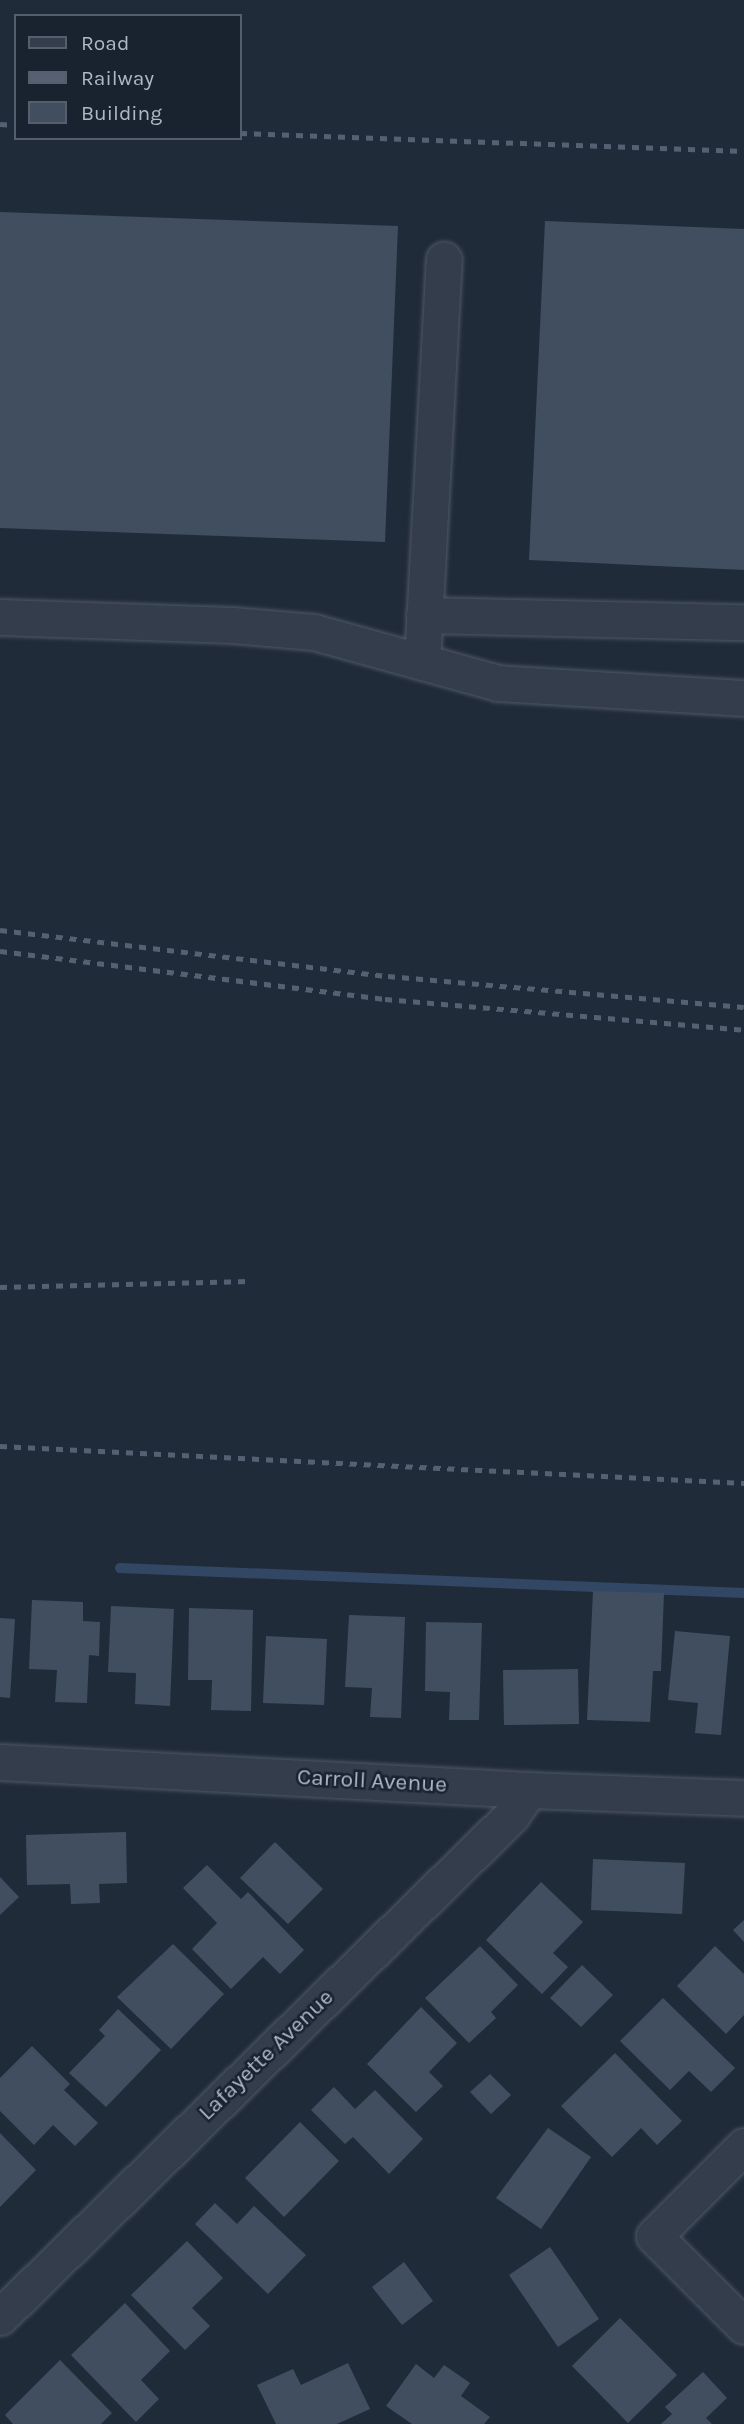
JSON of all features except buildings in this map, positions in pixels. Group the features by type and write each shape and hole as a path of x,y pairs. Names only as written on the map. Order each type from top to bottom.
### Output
{"street":[{"path":"422,662 444,260"},
{"path":"424,615 744,622"},
{"path":"0,617 232,625 314,632 498,683 744,698"},
{"name":"Carroll Avenue","path":"0,1762 529,1790 744,1798"},
{"name":"Lafayette Avenue","path":"0,2317 511,1816 529,1790"},
{"path":"744,2146 654,2236 744,2326"}],"waterway":[{"path":"120,1568 744,1593"}],"railway":[{"path":"0,124 14,125"},
{"path":"242,133 744,151"},
{"path":"0,930 388,976 744,1007"},
{"path":"0,951 385,999 744,1030"},
{"path":"0,1287 250,1281"},
{"path":"0,1446 744,1483"}]}
